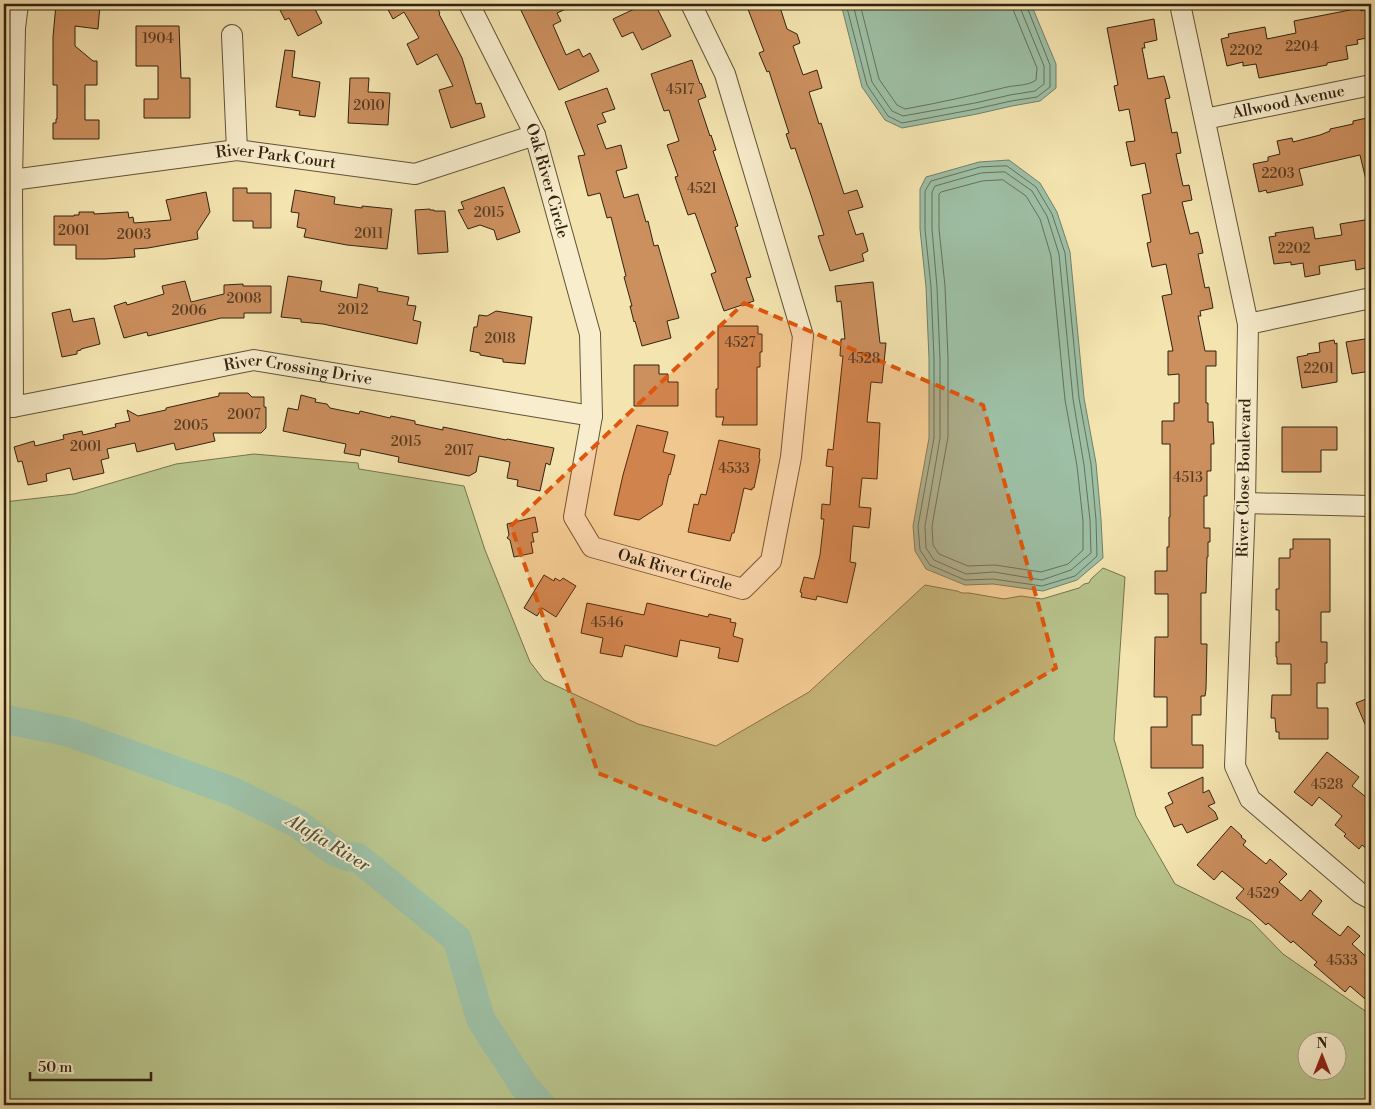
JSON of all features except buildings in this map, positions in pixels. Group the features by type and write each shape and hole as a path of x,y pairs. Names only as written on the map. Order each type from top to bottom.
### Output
{"street":[{"path":"8,407 12,180 18,4"},
{"name":"Oak River Circle","path":"469,4 535,136 590,334 592,416 574,517 592,547 743,589 770,561 791,457 803,336 725,74 691,4"},
{"name":"River Close Boulevard","path":"1180,4 1248,324 1245,502 1235,766 1250,799 1360,893 1371,899"},
{"path":"232,35 237,150"},
{"name":"Allwood Avenue","path":"1205,119 1371,85"},
{"name":"River Park Court","path":"12,180 237,150 415,174 535,136"},
{"path":"1248,324 1371,298"},
{"name":"River Crossing Drive","path":"8,407 254,360 592,416"},
{"path":"1245,502 1371,506"}],"highlighted area":[{"path":"744,303 983,405 1056,668 765,840 598,773 511,526"}],"shaded area":[{"path":"254,454 358,463 359,469 464,486 485,550 530,662 544,680 638,724 716,746 809,692 925,585 1004,599 1021,596 1042,599 1079,588 1089,583 1103,568 1125,577 1114,739 1136,816 1175,884 1251,921 1283,954 1371,1015 1371,1105 4,1105 4,502 74,494 176,464"}],"water":[{"path":"841,4 1031,4 1056,64 1056,88 1040,101 902,128 885,120 862,87"},
{"path":"1009,160 1040,183 1057,212 1070,252 1084,398 1096,463 1101,519 1103,558 1077,580 1043,591 993,584 965,585 926,569 915,551 913,526 929,438 929,359 926,287 920,229 920,189 926,177 979,162"}],"waterway":[{"name":"Alafia River","path":"4,719 68,732 234,792 297,823 332,850 348,857 357,857 457,939 481,1020 524,1086 541,1105"}]}
